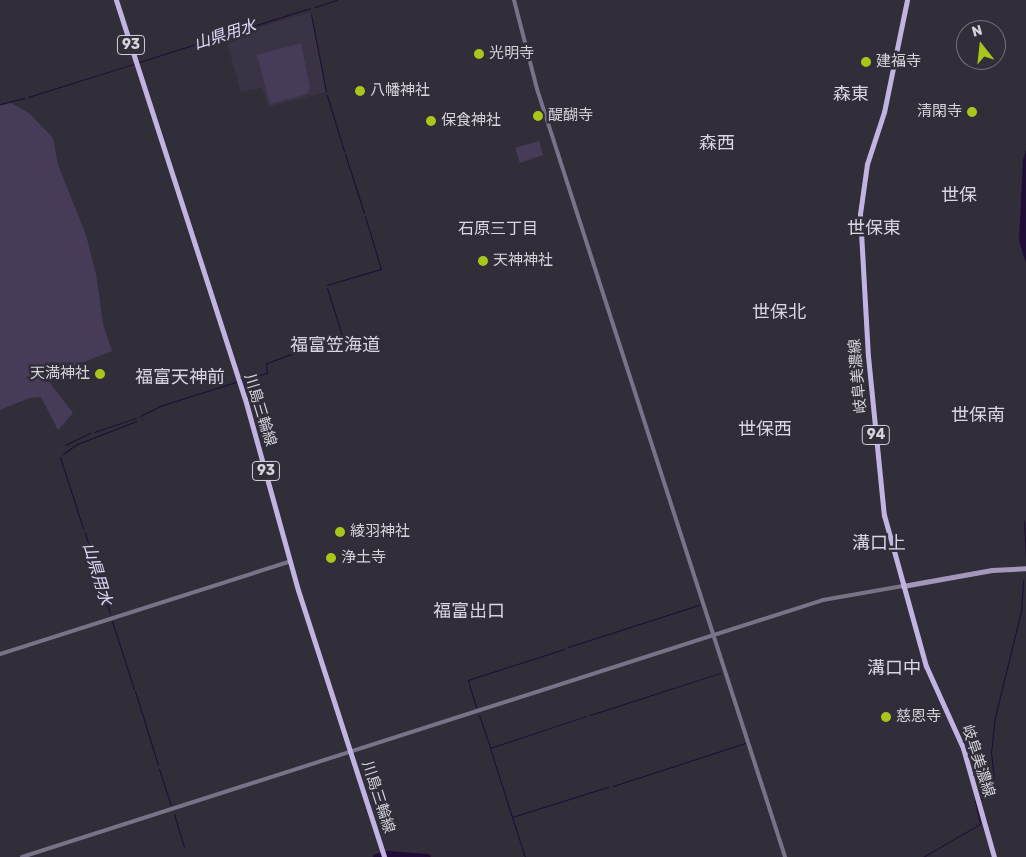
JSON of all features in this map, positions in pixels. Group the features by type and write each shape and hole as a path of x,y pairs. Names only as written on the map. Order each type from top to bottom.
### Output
{"main road":[{"name":"川島三輪線","path":"116,0 245,399 291,561 383,855"},
{"name":"岐阜美濃線","path":"908,0 884,112 867,164 860,224 868,356 884,515 927,669 963,748 994,857"},
{"path":"903,586 992,570 1026,568"}],"street":[{"path":"514,0 537,89 785,857"},
{"path":"0,654 291,561"},
{"path":"22,857 822,600 903,586"}],"shaded area":[{"path":"308,13 311,14 326,92 268,106 262,88 241,92 225,37"},
{"path":"301,43 310,88 307,94 270,104 257,55"},
{"path":"11,103 29,113 53,138 58,165 86,235 96,274 103,324 112,351 53,374 47,379 73,413 58,430 41,397 29,398 0,410 0,106"},
{"path":"539,141 543,155 520,163 515,148"},
{"path":"1026,150 1026,263 1019,241 1023,160"}],"waterway":[{"name":"山県用水","path":"315,7 337,0"},
{"name":"山県用水","path":"139,62 310,8"},
{"name":"山県用水","path":"311,14 326,92"},
{"name":"山県用水","path":"28,97 133,64"},
{"name":"山県用水","path":"327,95 344,151"},
{"name":"山県用水","path":"0,104 24,98"},
{"name":"山県用水","path":"345,154 364,213"},
{"name":"山県用水","path":"327,285 381,269 365,216"},
{"name":"山県用水","path":"327,288 342,335"},
{"name":"山県用水","path":"267,363 339,336"},
{"name":"山県用水","path":"241,380 267,373 266,363"},
{"name":"山県用水","path":"140,416 163,405 236,382"},
{"path":"94,432 136,418"},
{"name":"山県用水","path":"63,454 77,444 137,421"},
{"path":"65,445 90,433"},
{"name":"山県用水","path":"60,457 83,528"},
{"path":"1024,521 1026,561"},
{"name":"山県用水","path":"85,533 110,614"},
{"path":"980,799 996,794 991,753 995,717 1021,611 1023,580"},
{"path":"568,647 699,605"},
{"name":"山県用水","path":"112,621 134,689"},
{"path":"476,707 468,680 564,649"},
{"path":"590,715 720,673"},
{"name":"山県用水","path":"135,691 158,765"},
{"path":"479,715 490,747"},
{"path":"512,817 490,748 586,716"},
{"path":"613,786 745,743"},
{"name":"山県用水","path":"159,769 171,805"},
{"path":"525,857 512,817 608,787"},
{"path":"923,857 980,824 975,801"},
{"name":"山県用水","path":"174,814 184,846"},
{"path":"376,857 387,854 427,857"}],"place":[{"name":"光明寺","path":"479,54"},
{"name":"建福寺","path":"866,62"},
{"name":"八幡神社","path":"360,91"},
{"name":"清閑寺","path":"972,112"},
{"name":"醍醐寺","path":"538,116"},
{"name":"保食神社","path":"431,121"},
{"name":"天神神社","path":"483,261"},
{"name":"天満神社","path":"100,374"},
{"name":"綾羽神社","path":"340,532"},
{"name":"浄土寺","path":"331,558"},
{"name":"慈恩寺","path":"886,717"}],"district":[{"name":"森東","path":"851,94"},
{"name":"森西","path":"717,143"},
{"name":"世保","path":"959,195"},
{"name":"世保東","path":"874,228"},
{"name":"石原三丁目","path":"498,229"},
{"name":"世保北","path":"779,312"},
{"name":"福富笠海道","path":"335,345"},
{"name":"福富天神前","path":"180,377"},
{"name":"世保南","path":"978,415"},
{"name":"世保西","path":"765,429"},
{"name":"溝口上","path":"879,543"},
{"name":"福富出口","path":"469,611"},
{"name":"溝口中","path":"894,668"}]}
